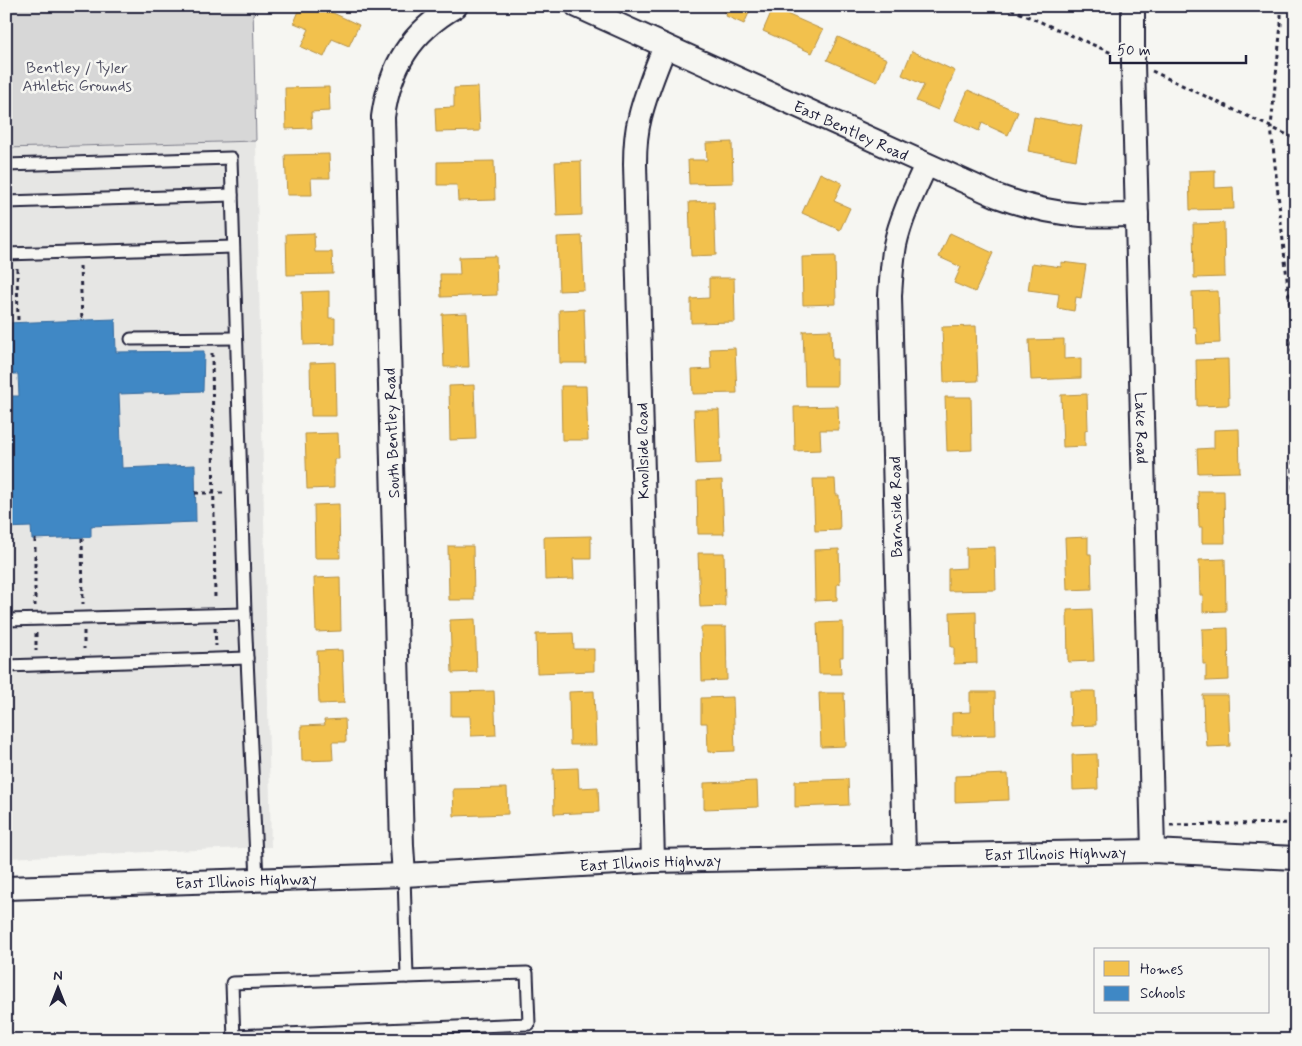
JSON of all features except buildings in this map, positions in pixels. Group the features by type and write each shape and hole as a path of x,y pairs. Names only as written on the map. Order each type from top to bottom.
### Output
{"street":[{"name":"East Bentley Road","path":"577,6 997,196 1054,212 1080,215 1137,215"},
{"name":"Lake Road","path":"1134,6 1133,63 1153,851"},
{"name":"South Bentley Road","path":"404,875 383,116 392,77 414,39 433,21 451,9"},
{"name":"Knollside Road","path":"653,861 635,164 636,139 640,117 665,46"},
{"name":"Barnside Road","path":"904,856 890,296 893,257 899,230 926,165"},
{"name":"East Illinois Highway","path":"6,888 404,875 653,861 1153,851 1296,858"}],"lane":[{"path":"6,165 231,158 244,614 257,880"},
{"path":"6,202 232,195"},
{"path":"12,254 233,247"},
{"path":"131,339 236,338"},
{"path":"6,620 244,614"},
{"path":"6,666 247,658"},
{"path":"404,875 407,977"},
{"path":"527,973 529,1024 282,1036 234,1038 232,983 527,973"}],"path":[{"path":"1281,6 1271,127 1290,317 1296,559"},
{"path":"79,252 82,321"},
{"path":"12,254 18,322"},
{"path":"212,338 216,659"},
{"path":"196,493 241,493"},
{"path":"82,538 84,664"},
{"path":"34,540 36,665"},
{"path":"1152,825 1296,822"}],"shaded area":[{"path":"256,141 271,847 6,858 6,148"}],"green space":[{"name":"Bentley / Tyler Athletic Grounds","path":"6,6 253,6 256,141 6,148"}]}
